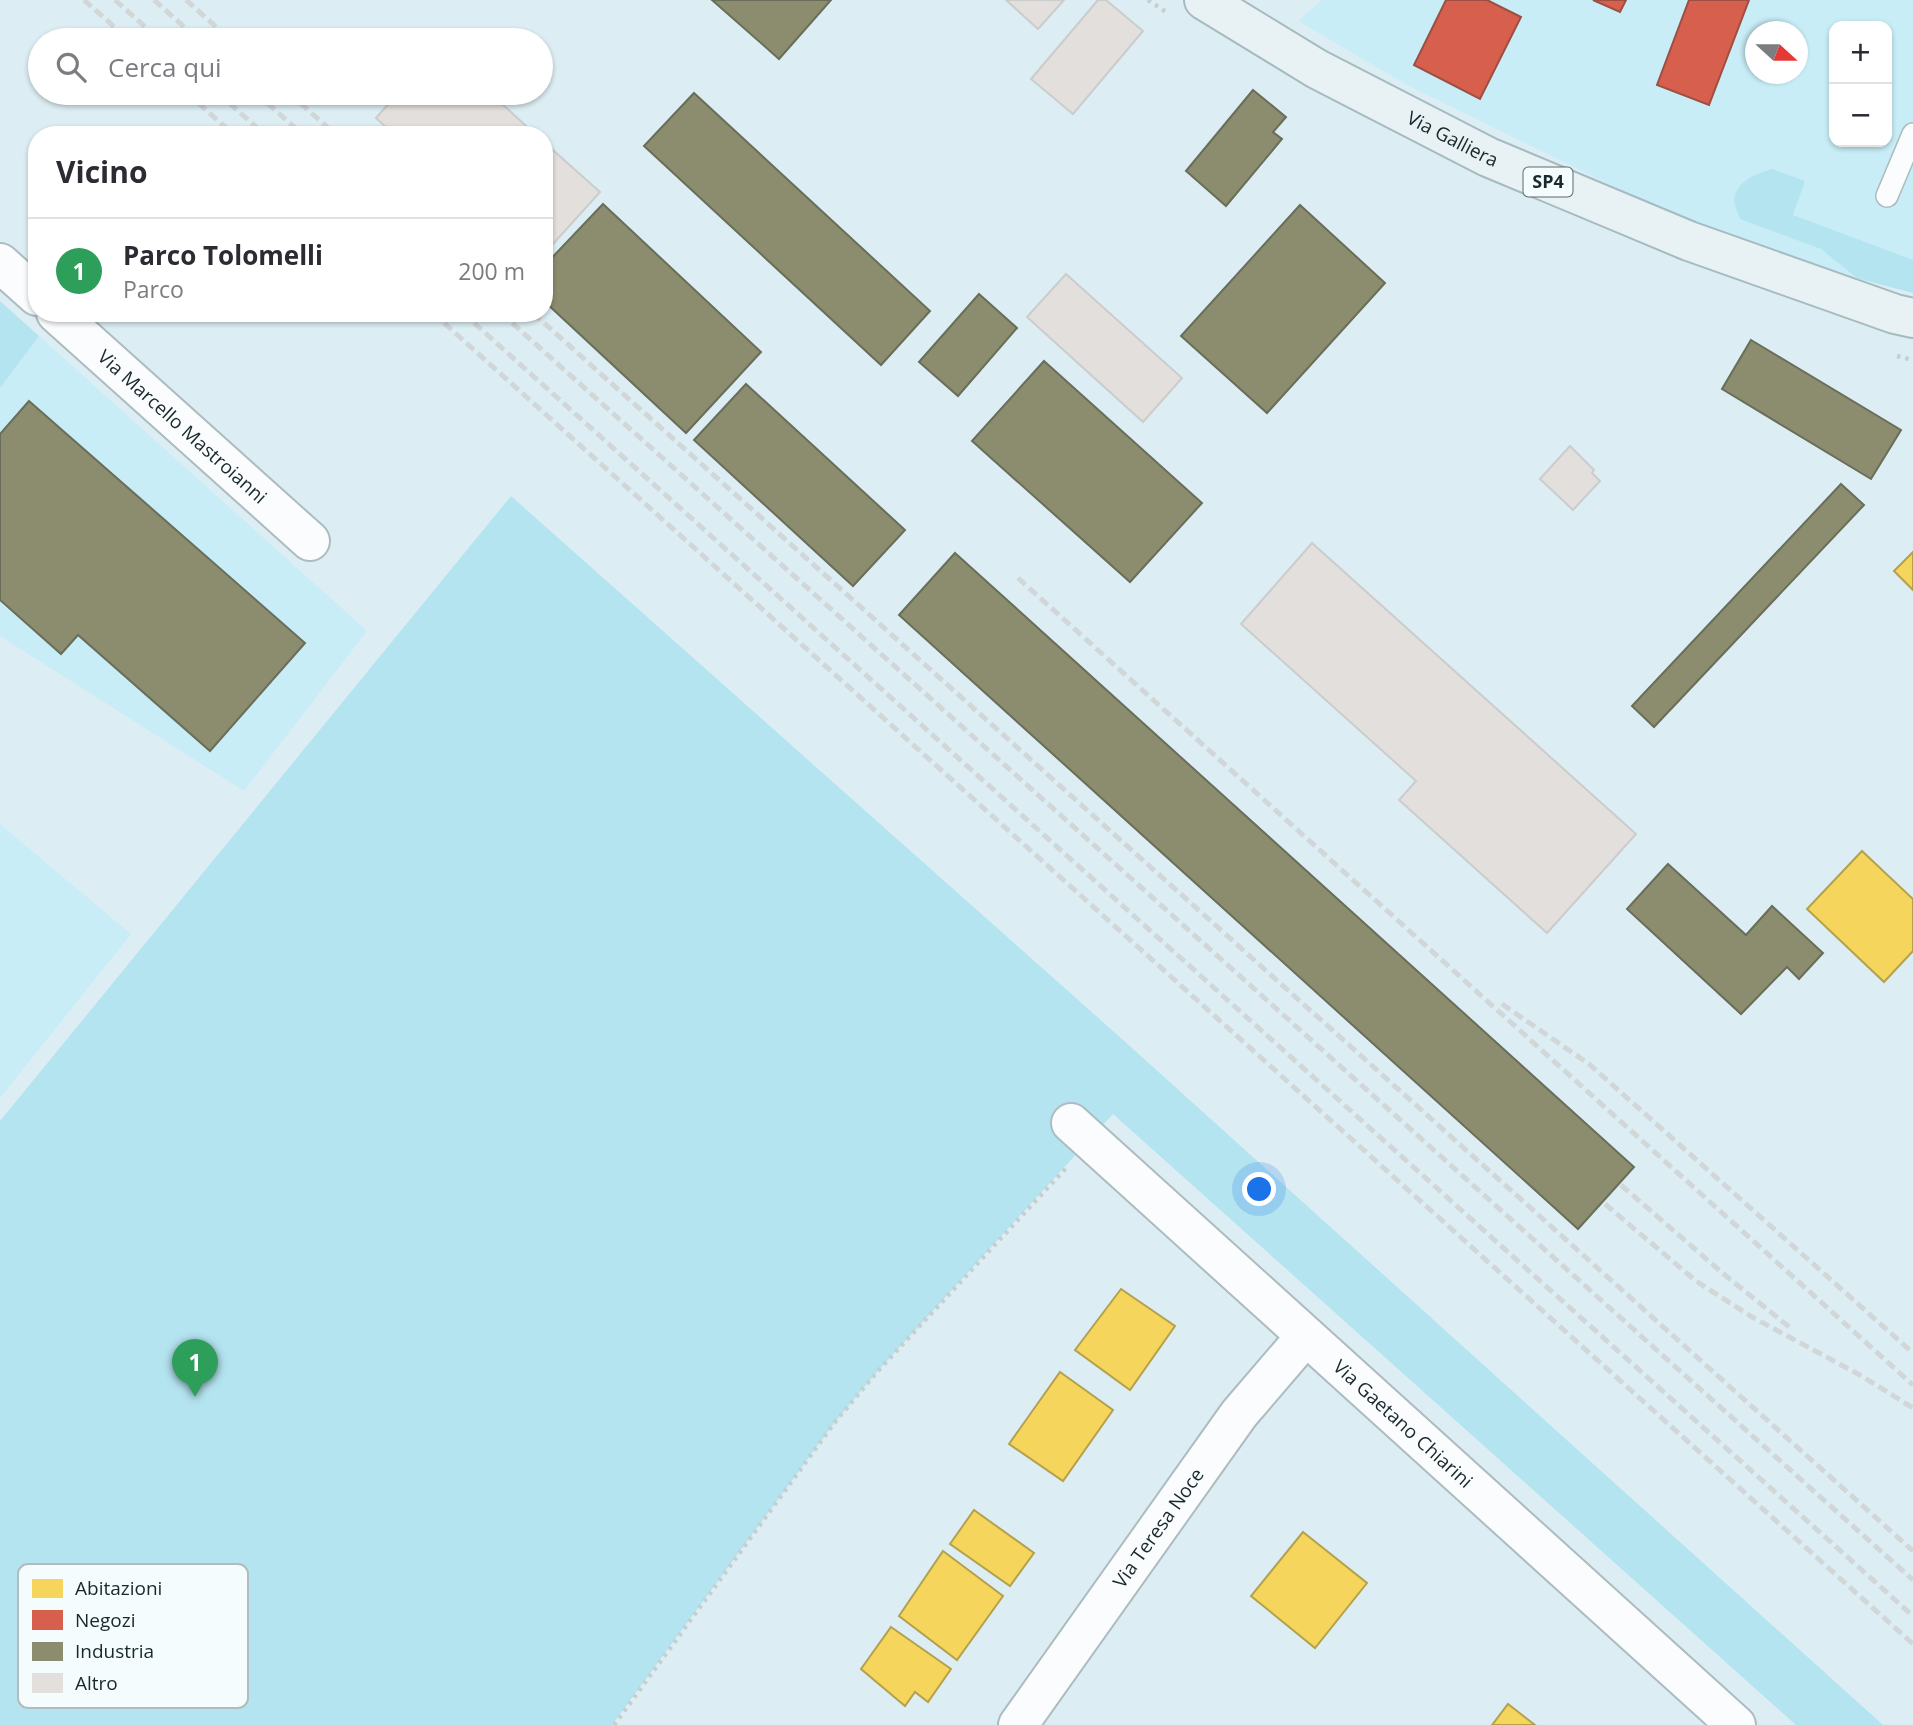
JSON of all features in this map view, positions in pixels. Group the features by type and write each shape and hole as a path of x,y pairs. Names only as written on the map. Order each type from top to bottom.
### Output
{"main road":[{"name":"Via Galliera","path":"1204,0 1317,69 1488,157 1689,241 1913,318"}],"street":[{"path":"0,263 28,288"},
{"name":"Via Marcello Mastroianni","path":"66,322 310,541"},
{"name":"Via Gaetano Chiarini","path":"1071,1123 1736,1725"},
{"name":"Via Teresa Noce","path":"1017,1725 1239,1414 1305,1337"}],"lane":[{"path":"1888,196 1913,134"}],"path":[{"path":"614,1725 835,1422 877,1372 1071,1163"}],"shaded area":[{"path":"1322,0 1913,0 1913,293 1826,271 1659,209 1407,85 1298,21"},
{"path":"1773,169 1805,181 1793,215 1913,260 1913,293 1857,278 1821,249 1740,219 1734,201 1738,188 1754,176"},
{"path":"0,301 39,336 0,388"},
{"path":"39,336 367,631 244,791 0,636 0,388"},
{"path":"511,496 1122,1039 1883,1725 1796,1725 1113,1114 877,1372 835,1422 612,1725 0,1725 0,1121"},
{"path":"0,824 131,934 0,1098"}],"building: Abitazioni":[{"path":"1913,552 1913,590 1894,571"},
{"path":"1862,851 1913,899 1913,951 1884,982 1807,909"},
{"path":"1121,1289 1175,1326 1130,1390 1075,1350"},
{"path":"1060,1372 1113,1410 1063,1481 1009,1444"},
{"path":"974,1510 1034,1553 1010,1586 950,1544"},
{"path":"1303,1532 1367,1583 1315,1648 1251,1596"},
{"path":"943,1551 1003,1596 957,1660 899,1616"},
{"path":"891,1627 951,1669 928,1702 915,1692 905,1706 861,1669"},
{"path":"1508,1704 1535,1725 1492,1725"}],"building: Negozi":[{"path":"1446,0 1487,0 1521,17 1480,99 1414,65"},
{"path":"1593,0 1626,0 1620,12"},
{"path":"1689,0 1749,0 1709,105 1657,85"}],"building: Industria":[{"path":"712,0 831,0 779,59"},
{"path":"1253,90 1286,117 1273,132 1282,139 1226,206 1186,171"},
{"path":"694,93 930,311 881,365 644,146"},
{"path":"603,204 761,352 686,433 553,309 553,257"},
{"path":"1300,205 1385,283 1267,413 1181,336"},
{"path":"979,294 1017,328 958,396 919,362"},
{"path":"1751,340 1901,430 1871,479 1722,389"},
{"path":"1044,361 1202,503 1130,582 972,441"},
{"path":"746,384 905,530 853,586 694,440"},
{"path":"29,401 305,643 210,751 78,635 61,654 0,600 0,434"},
{"path":"1841,484 1864,505 1654,727 1632,706"},
{"path":"955,553 1634,1167 1578,1229 899,615"},
{"path":"1668,864 1746,935 1772,906 1823,953 1799,979 1787,967 1741,1014 1627,909"}],"building: Altro":[{"path":"1006,0 1064,0 1038,29"},
{"path":"1098,0 1106,0 1143,31 1073,114 1031,79"},
{"path":"387,105 503,105 526,126 384,126 376,118"},
{"path":"553,150 600,192 553,244"},
{"path":"1066,274 1182,378 1143,422 1027,317"},
{"path":"1570,446 1594,470 1592,473 1600,481 1573,510 1540,479"},
{"path":"1312,543 1636,834 1547,933 1399,800 1416,781 1241,624"}],"railway":[{"path":"84,0 116,28"},
{"path":"115,0 146,28"},
{"path":"154,0 186,28"},
{"path":"186,0 218,28"},
{"path":"200,105 224,126"},
{"path":"231,105 255,126"},
{"path":"269,105 293,126"},
{"path":"302,105 326,126"},
{"path":"443,322 1913,1644"},
{"path":"473,322 1913,1616"},
{"path":"511,322 1913,1580"},
{"path":"543,322 1913,1551"},
{"path":"1018,578 1913,1385"},
{"path":"1502,1004 1589,1064 1913,1353"},
{"path":"1621,1185 1793,1330"},
{"path":"1605,1204 1696,1281 1752,1317 1860,1375 1913,1408"}],"place":[{"name":"Parco Tolomelli","path":"195,1397"}]}
